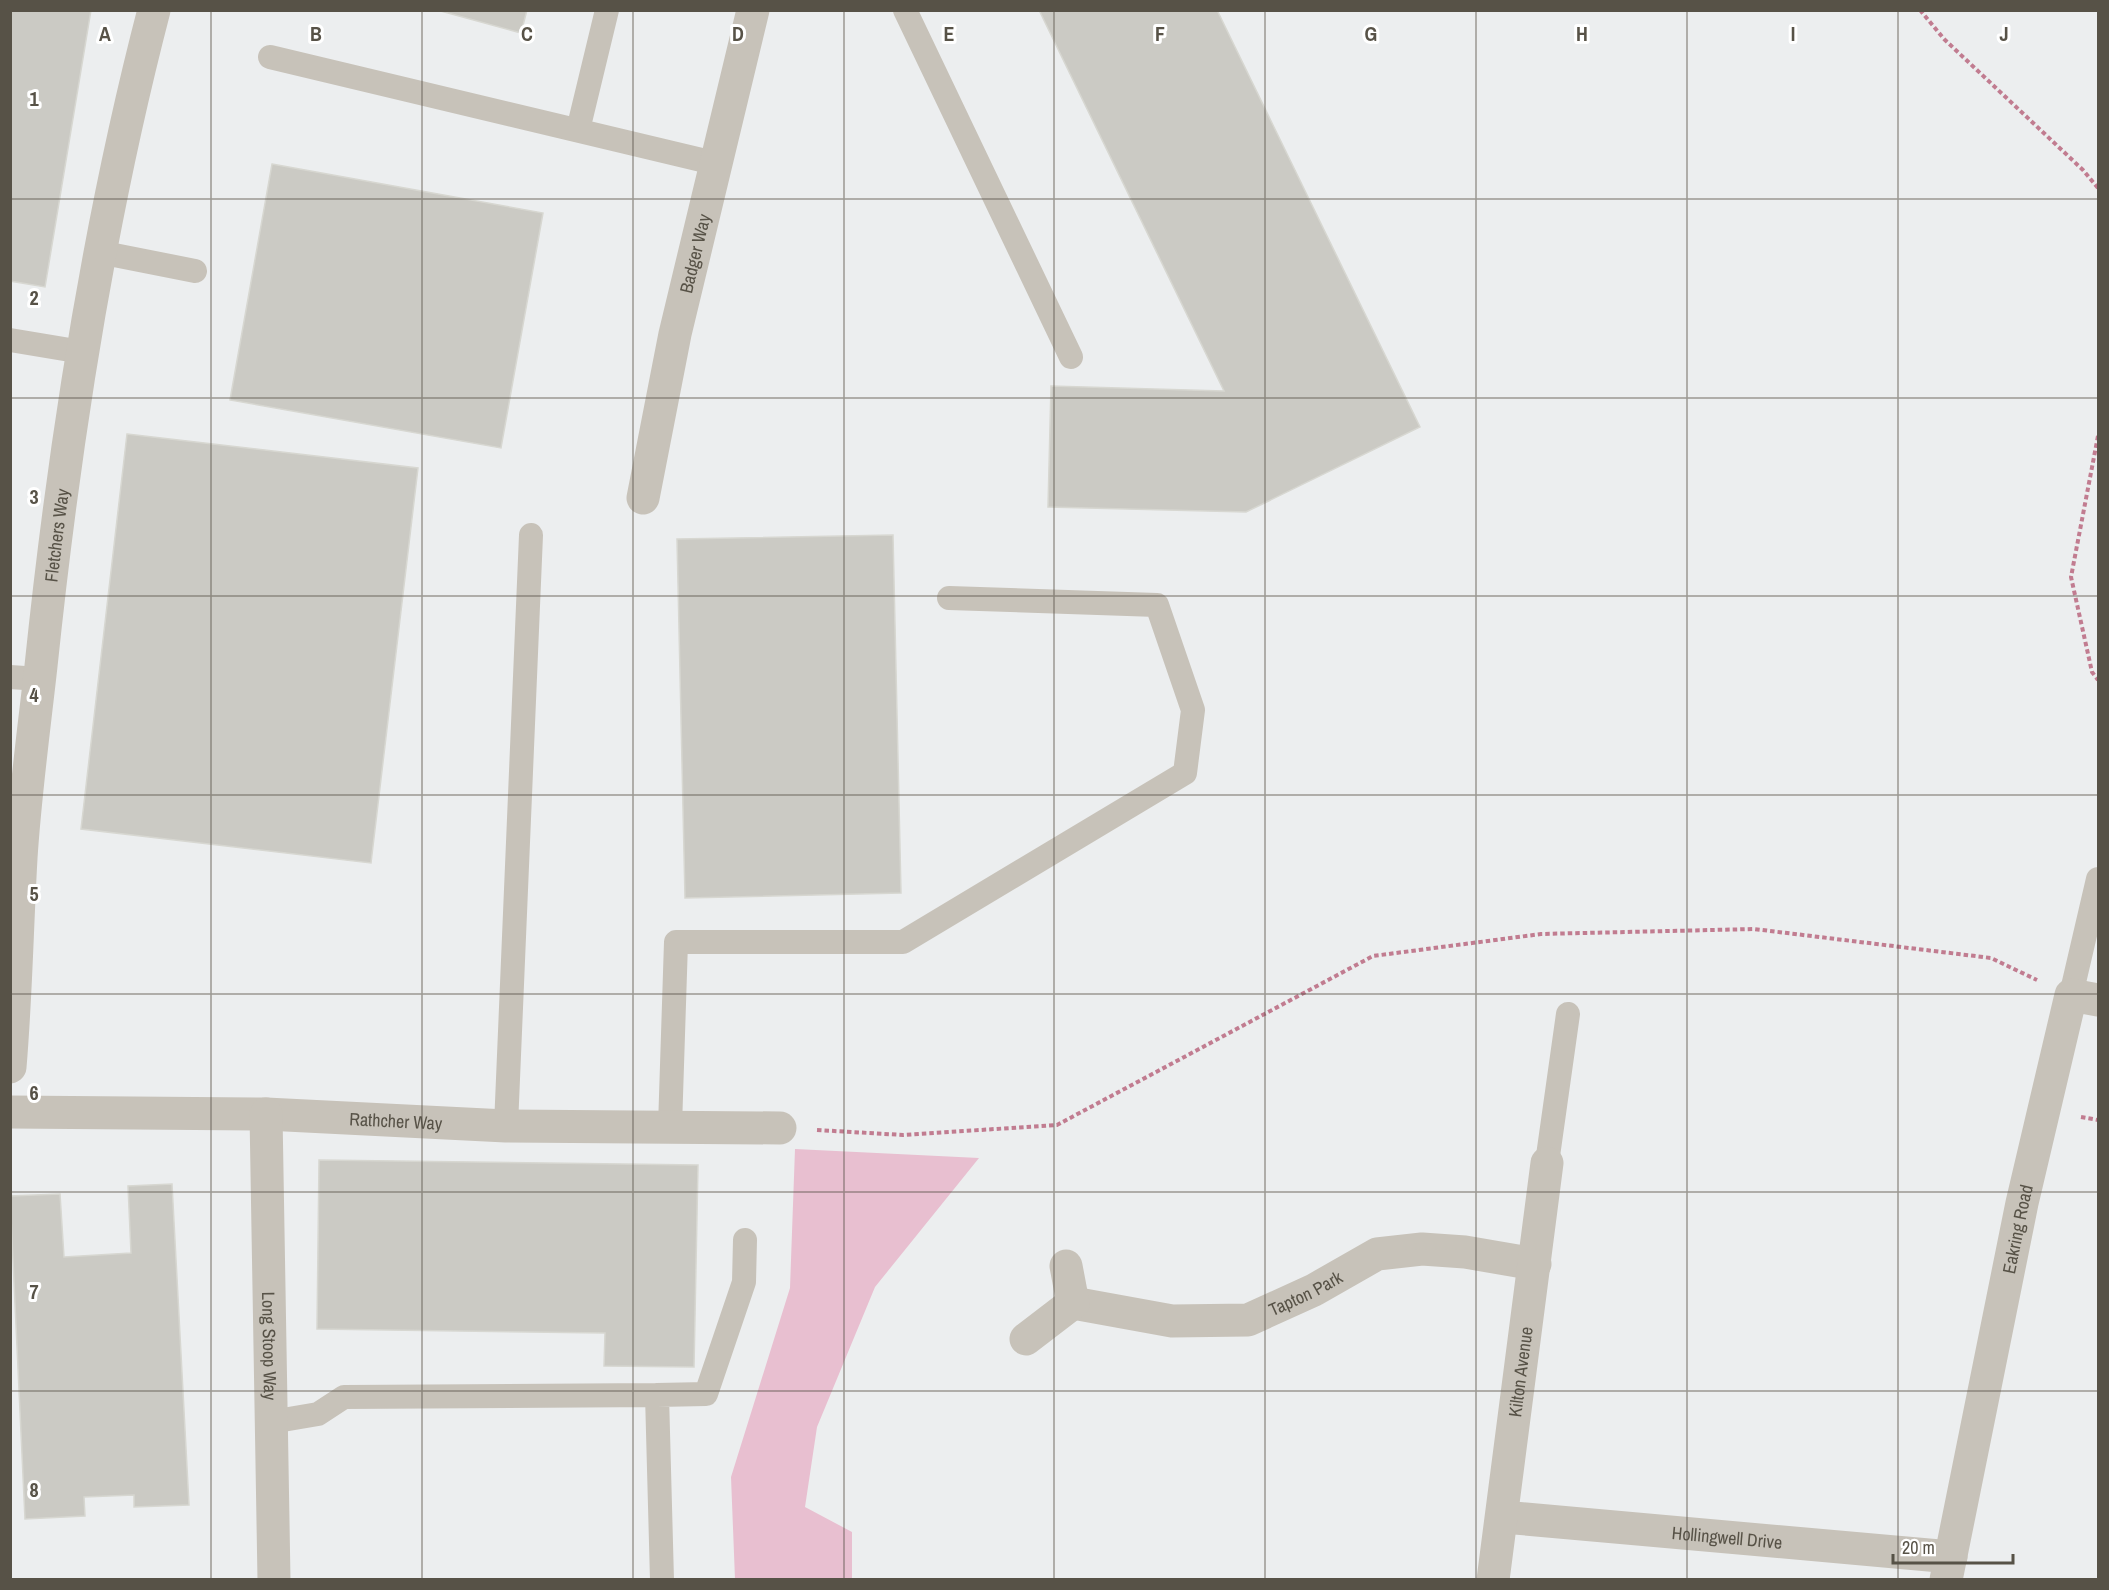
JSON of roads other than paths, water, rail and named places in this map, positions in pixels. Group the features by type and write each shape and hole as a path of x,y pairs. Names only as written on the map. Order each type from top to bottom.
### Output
{"street":[{"name":"Fletchers Way","path":"10,1067 21,857 19,785 25,678 56,514 99,252 136,80 154,10"},
{"name":"Badger Way","path":"643,498 675,334 714,163 753,10"},
{"name":"Eakring Road","path":"1949,1568 2022,1203 2084,997"},
{"name":"Rathcher Way","path":"10,1112 266,1114 506,1126 780,1128"},
{"name":"Long Stoop Way","path":"266,1114 274,1580"},
{"name":"Kilton Avenue","path":"1493,1580 1503,1517 1547,1163"},
{"name":"Tapton Park","path":"1073,1303 1172,1321 1248,1320 1314,1290 1377,1254 1422,1249 1465,1252 1535,1264"},
{"path":"1026,1339 1073,1303 1066,1266"},
{"name":"Hollingwell Drive","path":"1503,1517 1949,1568"}],"lane":[{"path":"578,130 607,10"},
{"path":"905,10 1071,357"},
{"path":"270,57 714,163"},
{"path":"99,252 195,271"},
{"path":"10,340 82,352"},
{"path":"506,1126 531,535"},
{"path":"670,1127 676,942 903,942 1185,772 1193,710 1157,605 949,598"},
{"name":"Eakring Road","path":"2084,997 2098,879"},
{"path":"1547,1163 1568,1014"},
{"path":"271,1422 318,1414 344,1397 706,1394 744,1282 745,1240"},
{"path":"657,1395 662,1580"}]}
